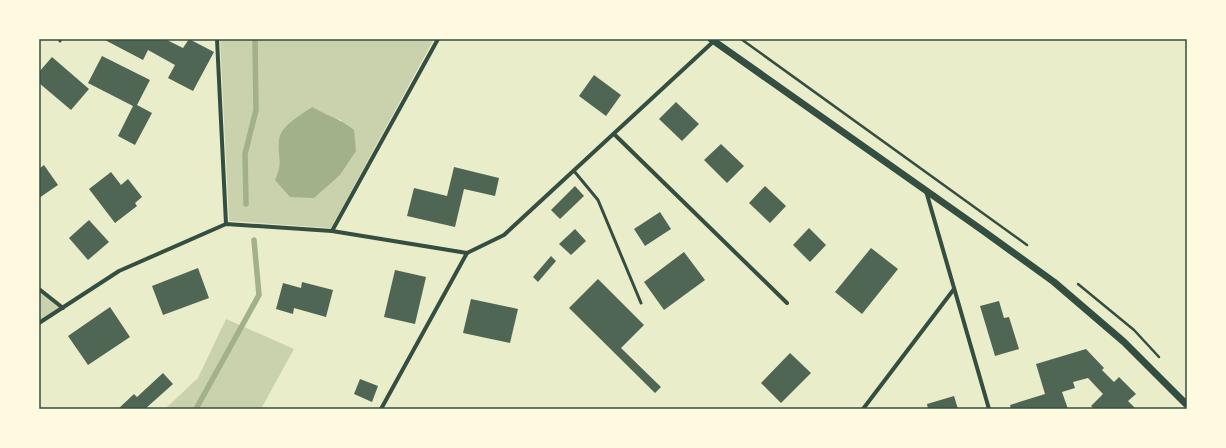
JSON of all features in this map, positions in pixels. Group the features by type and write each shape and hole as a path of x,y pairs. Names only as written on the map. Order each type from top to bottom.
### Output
{"street":[{"path":"217,39 226,224"},
{"path":"332,231 438,39"},
{"path":"381,409 468,253 504,235 713,40 925,189 1084,306 1124,342 1187,405"},
{"path":"614,134 787,303"},
{"path":"925,189 988,409"},
{"path":"39,323 119,271 226,224 332,231 468,253"},
{"path":"39,289 62,308"},
{"path":"863,409 954,289"}],"lane":[{"path":"574,171 598,200 641,303"}],"shaded area":[{"path":"220,39 434,39 331,228 229,221","holes":["311,107 328,117 342,120 275,180"]},
{"path":"312,107 339,120 354,130 356,151 340,175 314,198 290,197 275,180 280,164 279,140 287,125"},
{"path":"39,289 63,308 39,323"},
{"path":"226,319 294,349 261,409 165,409 198,378"}],"building":[{"path":"103,39 165,39 183,48 189,39 214,52 193,91 168,78 175,65 148,50 143,60"},
{"path":"102,56 150,80 137,105 152,113 135,145 118,136 133,106 88,83"},
{"path":"52,57 89,89 71,110 39,83 39,72"},
{"path":"594,75 621,95 606,116 579,96"},
{"path":"676,102 699,124 682,141 659,119"},
{"path":"721,144 744,166 727,183 704,160"},
{"path":"44,165 58,185 39,198 39,169"},
{"path":"454,167 499,178 495,196 464,189 455,227 407,216 414,188 447,196"},
{"path":"111,172 121,185 128,179 142,197 135,203 137,206 115,223 89,189"},
{"path":"575,186 584,196 560,219 551,210"},
{"path":"765,186 786,206 770,223 749,203"},
{"path":"660,212 671,229 645,246 634,229"},
{"path":"89,220 109,242 88,260 69,238"},
{"path":"809,228 826,245 810,262 793,245"},
{"path":"575,229 586,241 571,255 559,244"},
{"path":"871,248 898,269 862,314 835,292"},
{"path":"684,252 705,280 664,310 644,282"},
{"path":"551,256 556,261 538,282 533,277"},
{"path":"198,268 209,298 163,315 152,286"},
{"path":"395,270 426,277 415,324 384,317"},
{"path":"598,279 644,325 621,348 661,387 655,393 569,308"},
{"path":"302,282 333,290 326,317 294,308 293,314 276,309 283,283 301,288"},
{"path":"471,299 518,309 510,343 463,333"},
{"path":"999,301 1004,318 1009,317 1019,349 995,356 980,306"},
{"path":"110,307 130,337 88,365 68,336"},
{"path":"1086,349 1104,368 1102,370 1114,382 1119,377 1136,394 1128,401 1136,409 1094,409 1091,406 1103,394 1088,378 1073,382 1075,388 1062,392 1068,409 1011,409 1010,405 1045,394 1036,364"},
{"path":"790,353 811,373 781,403 761,383"},
{"path":"163,373 173,384 145,409 118,409 134,394 137,397"},
{"path":"360,379 378,386 372,402 354,394"},
{"path":"954,396 958,409 928,409 927,404"}],"waterway":[{"path":"246,204 245,154 256,110 255,39"},
{"path":"196,409 259,295 254,240"}]}
